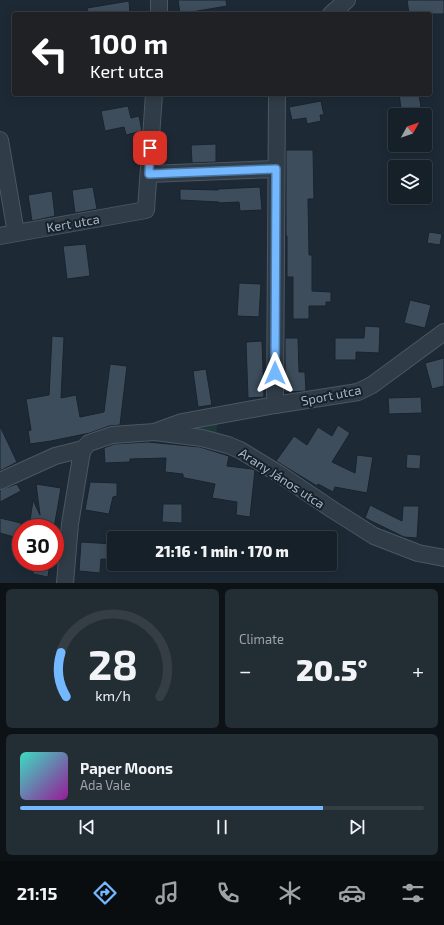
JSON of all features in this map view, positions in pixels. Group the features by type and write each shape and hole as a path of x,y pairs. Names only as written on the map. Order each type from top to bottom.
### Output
{"street":[{"path":"158,12 159,0"},
{"path":"333,12 346,0"},
{"path":"154,96 149,174 276,169"},
{"path":"274,405 277,96"},
{"path":"0,140 8,234"},
{"name":"Kert utca","path":"8,234 146,210 149,174"},
{"name":"Sport utca","path":"155,432 182,422 364,390 372,386 444,332"},
{"name":"Arany János utca","path":"0,481 55,456 83,449 89,443 112,435 155,432 202,438 240,450 374,536 418,553 444,558"},
{"path":"65,583 70,524 80,456 83,449"}],"green space":[{"path":"218,419 216,437 168,430"}],"building":[{"path":"178,0 226,0 227,6 192,12 180,12"},
{"path":"407,0 444,0 444,14 432,14 432,12 409,12"},
{"path":"129,1 130,12 88,12 87,8"},
{"path":"399,96 419,96 421,108 401,108"},
{"path":"321,101 324,115 320,115 321,121 307,124 306,118 292,120 289,107"},
{"path":"128,106 131,118 139,116 142,131 126,135 124,127 105,131 101,111"},
{"path":"216,144 216,162 192,163 191,145"},
{"path":"286,150 313,150 314,199 308,199 309,255 312,255 312,291 331,292 331,302 326,302 326,306 309,306 309,319 293,319 293,277 287,277"},
{"path":"93,187 97,209 75,213 72,190"},
{"path":"260,187 262,210 240,211 239,202 219,203 180,200 180,189 218,190"},
{"path":"52,191 55,216 32,221 28,195"},
{"path":"429,232 442,234 440,245 427,243"},
{"path":"86,244 90,276 67,279 63,246"},
{"path":"239,283 261,284 259,317 237,316"},
{"path":"410,300 431,305 425,328 404,323"},
{"path":"365,326 380,327 379,353 356,352 356,360 335,360 335,338 364,338"},
{"path":"52,336 64,337 61,398 76,395 80,417 104,412 110,364 127,366 120,425 109,426 90,433 30,444 28,431 31,430 26,399 49,395"},
{"path":"285,338 298,338 299,372 305,372 306,391 285,392"},
{"path":"262,341 264,397 248,398 246,342"},
{"path":"444,358 444,386 432,389 425,363"},
{"path":"206,369 212,405 198,407 193,371"},
{"path":"421,397 422,413 389,414 388,398"},
{"path":"338,425 350,433 332,462 355,473 357,455 373,457 367,493 335,487 333,492 318,484 317,486 276,461 294,436 307,445 318,427 332,436"},
{"path":"0,426 17,462 0,471"},
{"path":"148,442 200,447 229,456 227,466 255,470 250,517 236,515 237,502 212,498 215,484 185,478 183,477 183,474 165,472 166,458 130,459 130,462 105,463 104,448 114,444"},
{"path":"407,454 421,455 420,469 406,468"},
{"path":"90,482 117,483 117,496 113,497 109,514 85,510"},
{"path":"17,484 21,491 0,502 0,490"},
{"path":"36,484 61,488 56,519 30,519 33,500 40,515"},
{"path":"163,504 182,504 182,523 162,522"},
{"path":"370,505 402,521 403,506 419,506 417,538 404,537 365,518"},
{"path":"0,518 12,521 12,536 0,533"},
{"path":"81,542 107,544 107,559 101,559 100,573 79,571"},
{"path":"33,571 49,571 48,577 33,574"}],"route":[{"path":"150,148 149,174 276,169 275,373"}]}
